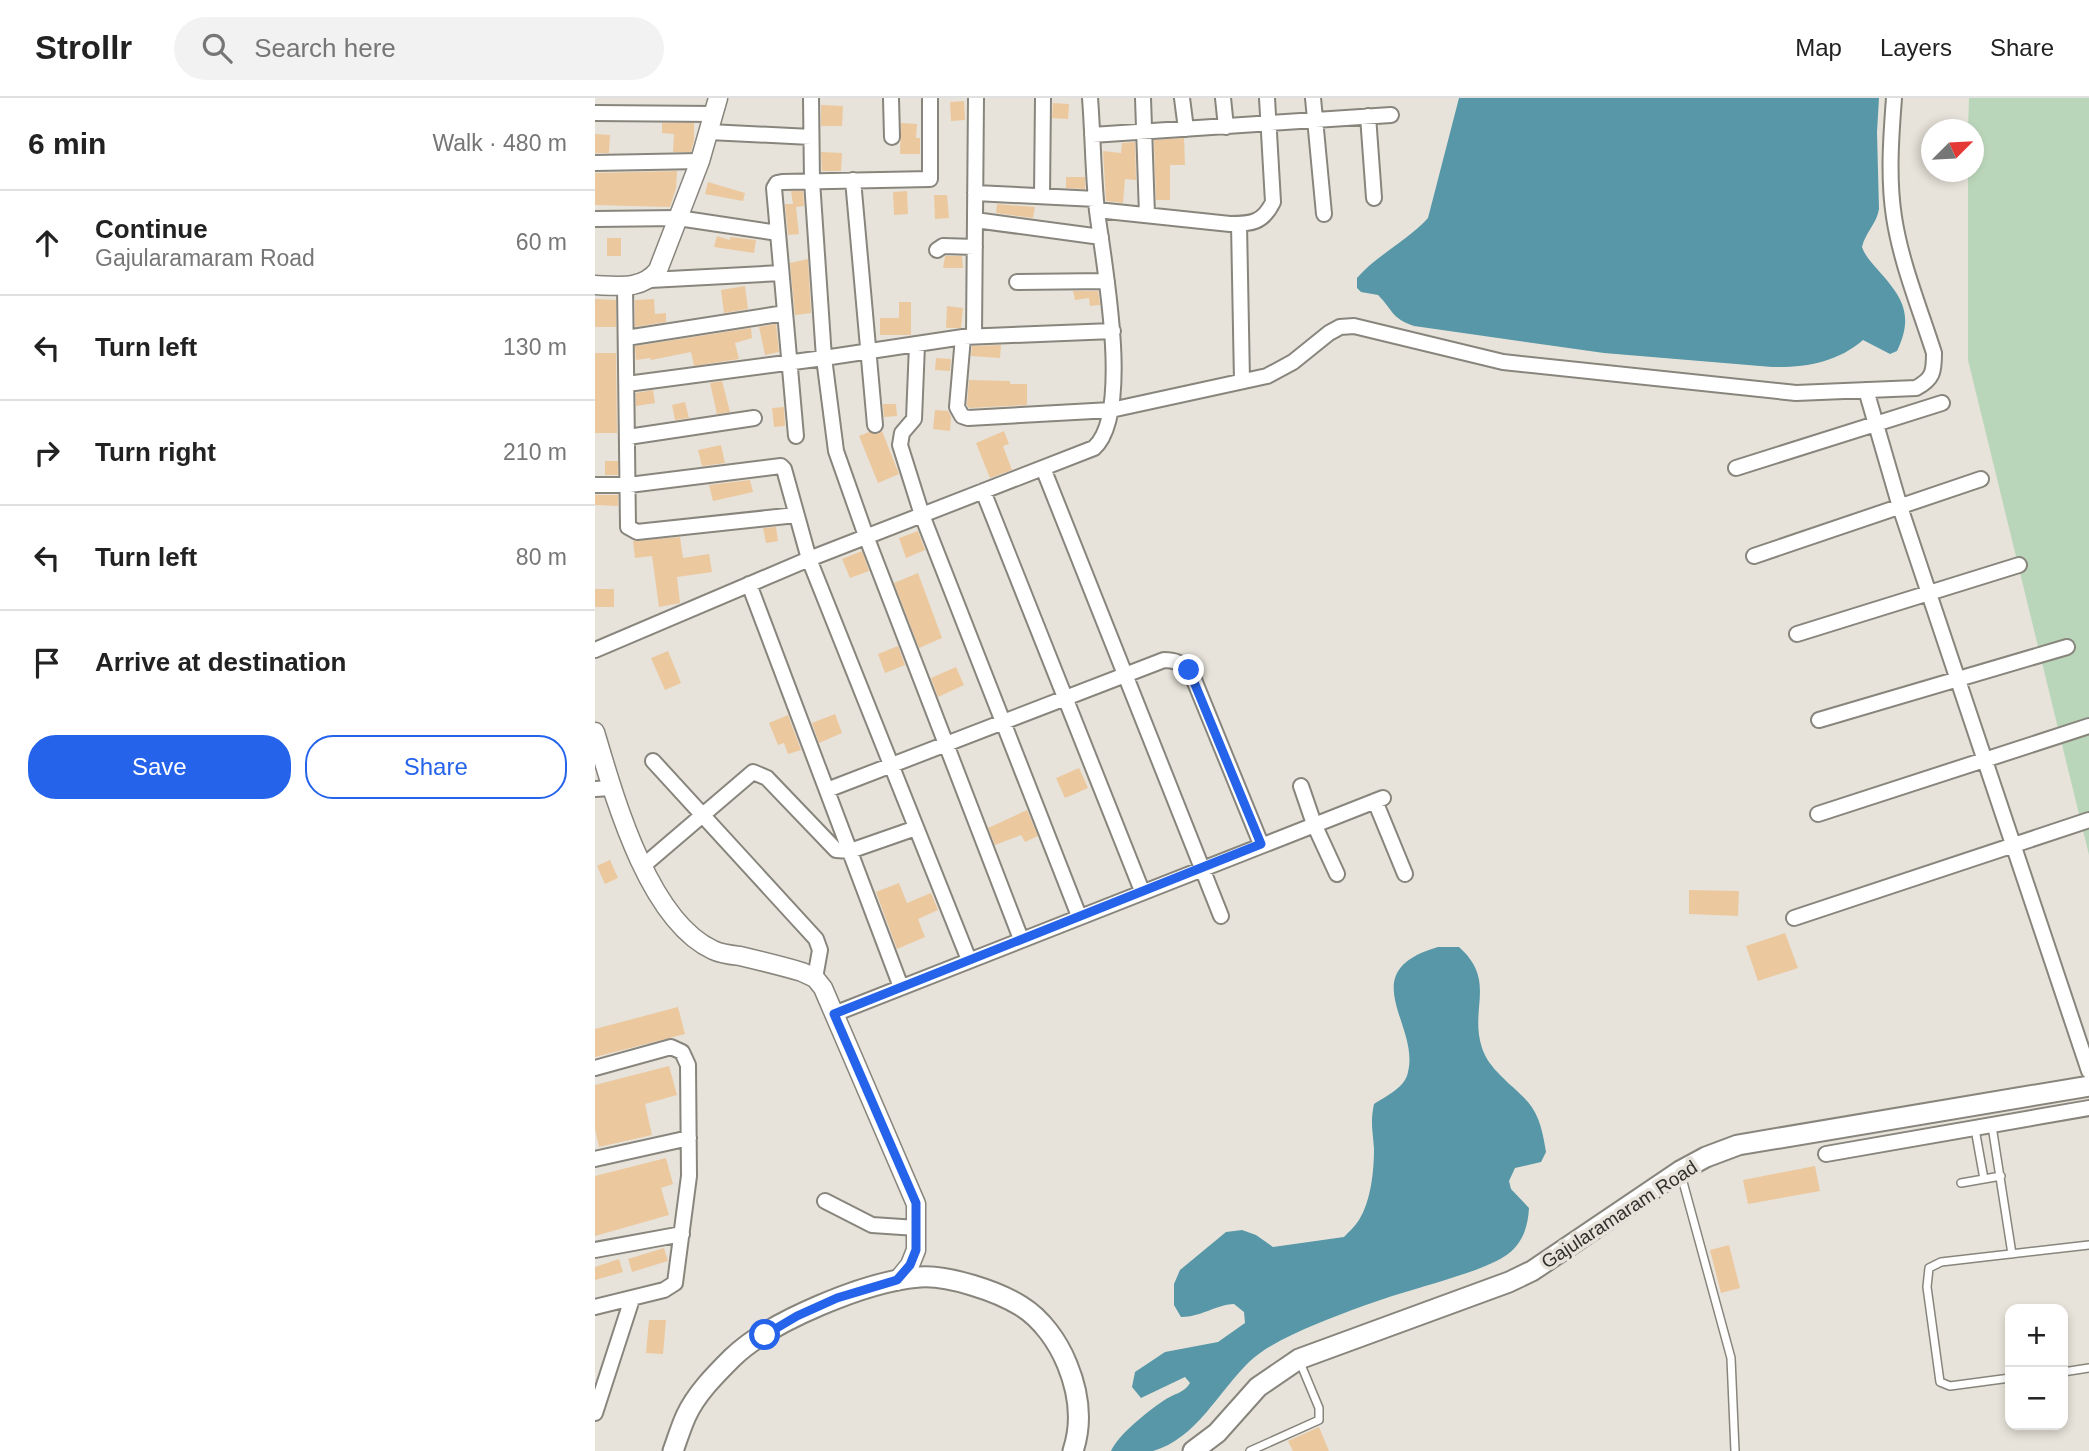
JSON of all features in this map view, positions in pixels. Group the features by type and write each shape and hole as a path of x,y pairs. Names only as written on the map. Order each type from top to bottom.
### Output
{"main road":[{"name":"Gajularamaram Road","path":"1193,1451 1217,1433 1258,1387 1299,1359 1509,1282 1532,1271 1680,1171 1706,1157 1738,1145 2089,1086"},
{"path":"673,1451 686,1416 697,1397 734,1356 797,1316 837,1298 897,1280 922,1277 948,1279 986,1291 1022,1306 1043,1326 1061,1348 1074,1381 1079,1406 1079,1432 1073,1451"}],"street":[{"path":"811,98 812,181 824,358 836,451 866,537 1021,939"},
{"path":"891,98 892,137"},
{"path":"796,436 774,188 777,183 930,179 930,98"},
{"path":"976,98 975,247 968,337 957,407 962,416 968,418 1111,410 1266,376 1283,368 1329,333 1340,327 1354,326 1503,362 1796,393 1916,388 1928,382 1934,368 1934,353 1894,216 1891,170 1894,98"},
{"path":"1042,196 1043,98"},
{"path":"595,650 809,559 1094,448 1103,437 1111,410 1114,331 1097,205 1090,98"},
{"path":"1143,98 1147,215"},
{"path":"1182,98 1186,129"},
{"path":"1223,98 1226,127"},
{"path":"975,193 1042,196 1147,215 1247,224 1268,214 1273,202 1267,98"},
{"path":"1313,98 1324,214"},
{"path":"595,113 716,106 700,161 658,270 650,280"},
{"path":"1093,135 1391,115"},
{"path":"1368,116 1374,198"},
{"path":"709,132 811,137"},
{"path":"595,163 700,161"},
{"path":"853,180 875,425"},
{"path":"595,219 678,218 778,233"},
{"path":"975,220 1101,237"},
{"path":"1240,224 1242,381"},
{"path":"937,250 943,246 975,247"},
{"path":"595,285 625,286 639,285 650,280 781,273"},
{"path":"1017,282 1107,281"},
{"path":"625,286 629,485 627,522 632,531 796,515"},
{"path":"626,338 785,313"},
{"path":"627,384 968,337 1114,331"},
{"path":"916,345 914,419 902,433 900,445 922,515 1079,916"},
{"path":"1866,390 1900,507 2089,1071"},
{"path":"1736,468 1942,402"},
{"path":"628,437 754,418"},
{"path":"595,485 629,485 781,466 809,559 969,960"},
{"path":"1043,468 1221,916"},
{"path":"1754,556 1981,480"},
{"path":"983,491 1142,891"},
{"path":"1797,634 2019,565"},
{"path":"749,584 901,987"},
{"path":"1819,720 2067,647"},
{"path":"827,790 1164,660 1182,663 1189,670 1261,844"},
{"path":"1818,814 2089,726"},
{"path":"595,732 603,788 661,902 693,937 714,951 786,967 815,978 823,988 916,1203 916,1250 910,1265 897,1280"},
{"path":"653,761 816,939 820,950 815,978"},
{"path":"643,866 753,772 767,778 835,850 850,851 916,828"},
{"path":"1301,786 1314,824 1337,873"},
{"path":"834,1014 1379,799 1405,874"},
{"path":"1794,918 2089,820"},
{"path":"595,1068 671,1047 682,1052 688,1065 689,1138 689,1176 675,1283 664,1290 595,1307"},
{"path":"1982,1104 1984,1126"},
{"path":"1826,1154 2089,1108"},
{"path":"595,1159 689,1138"},
{"path":"825,1201 871,1225 917,1228"},
{"path":"595,1250 683,1234"},
{"path":"595,1413 632,1299"}],"lane":[{"path":"1984,1126 2001,1176 2012,1254"},
{"path":"1984,1126 1984,1179"},
{"path":"1680,1171 1730,1351 1734,1378 1735,1451"},
{"path":"1961,1184 2001,1176"},
{"path":"2005,1379 1950,1386 1940,1382 1927,1275 1929,1268 1941,1262 2089,1245"},
{"path":"1250,1451 1319,1420 1319,1408 1299,1359"},
{"path":"2068,1370 2089,1368"}],"green space":[{"path":"1969,98 2089,98 2089,855 1968,360 1968,182 1984,182 1984,119 1968,119"}],"water":[{"path":"1459,98 1879,98 1879,209 1862,247 1894,289 1903,308 1905,327 1897,351 1890,354 1863,340 1843,354 1821,362 1772,367 1604,353 1414,326 1401,320 1378,295 1361,292 1357,288 1357,278 1428,218"},
{"path":"1438,947 1459,947 1470,959 1480,983 1478,1020 1485,1056 1532,1107 1540,1126 1546,1152 1541,1162 1515,1168 1509,1181 1511,1189 1529,1208 1521,1239 1513,1250 1490,1264 1353,1310 1271,1346 1249,1362 1206,1413 1182,1436 1168,1445 1153,1451 1111,1451 1120,1438 1142,1417 1190,1383 1185,1377 1141,1398 1132,1387 1135,1372 1165,1352 1218,1342 1245,1323 1244,1312 1234,1304 1181,1317 1174,1305 1174,1284 1180,1270 1226,1232 1242,1230 1256,1235 1273,1247 1344,1237 1359,1220 1369,1195 1372,1176 1374,1104 1399,1087 1408,1072 1409,1054 1395,1001 1394,985 1399,970 1413,958"}],"building":[{"path":"964,101 965,120 951,121 950,102"},
{"path":"1053,103 1069,104 1068,119 1052,118"},
{"path":"821,105 843,106 842,126 821,126"},
{"path":"662,123 694,123 691,152 673,152 674,134 662,133"},
{"path":"901,123 917,124 916,138 920,138 920,154 900,154"},
{"path":"595,134 610,135 609,153 595,153"},
{"path":"1184,138 1185,165 1170,165 1170,200 1156,200 1154,140"},
{"path":"1135,142 1136,180 1125,179 1123,203 1106,201 1103,151 1121,153 1122,143"},
{"path":"821,152 842,153 841,171 822,171"},
{"path":"677,171 676,188 670,207 595,205 595,173"},
{"path":"1066,177 1085,177 1085,189 1066,188"},
{"path":"708,182 745,193 743,201 705,194"},
{"path":"791,191 803,191 804,206 796,207 799,234 788,235 785,204 793,204"},
{"path":"907,191 908,214 894,215 893,192"},
{"path":"934,195 947,195 949,218 935,219"},
{"path":"997,204 1035,207 1033,218 996,213"},
{"path":"717,236 730,240 730,237 756,240 754,253 714,247"},
{"path":"607,238 621,238 621,256 607,256"},
{"path":"945,256 962,256 963,268 943,268"},
{"path":"808,259 811,313 795,315 790,263"},
{"path":"745,286 748,309 724,313 721,290"},
{"path":"1073,291 1098,291 1100,305 1090,306 1089,298 1075,300"},
{"path":"595,299 616,300 616,327 595,327"},
{"path":"654,299 655,314 666,313 666,322 635,327 635,300"},
{"path":"899,302 911,302 911,335 880,335 880,318 899,318"},
{"path":"947,306 963,308 961,328 946,328"},
{"path":"776,324 779,352 765,355 759,327"},
{"path":"751,328 752,338 735,343 739,359 694,366 691,352 651,360 636,360 635,346"},
{"path":"1001,345 1000,358 971,356 972,346"},
{"path":"595,353 616,353 617,433 595,433"},
{"path":"936,358 951,359 950,371 935,370"},
{"path":"969,380 1027,384 1027,405 969,408"},
{"path":"722,381 730,412 717,414 710,383"},
{"path":"653,390 655,403 636,406 636,393"},
{"path":"685,402 689,418 675,420 672,405"},
{"path":"883,404 896,404 897,416 884,417"},
{"path":"784,407 785,426 774,427 772,408"},
{"path":"935,410 948,411 951,416 950,431 933,429"},
{"path":"882,431 899,474 878,483 859,436"},
{"path":"1004,431 1009,444 1003,446 1012,470 990,478 976,443"},
{"path":"721,445 725,463 702,466 698,450"},
{"path":"605,461 618,461 618,475 605,475"},
{"path":"750,480 753,492 713,501 709,485"},
{"path":"595,495 618,495 618,506 595,505"},
{"path":"776,527 778,541 766,543 763,528"},
{"path":"918,531 925,550 906,558 899,538"},
{"path":"680,537 683,558 709,554 712,572 677,577 680,603 659,607 652,556 635,558 633,541"},
{"path":"862,551 869,571 850,578 842,559"},
{"path":"918,573 942,638 919,648 894,583"},
{"path":"595,589 614,589 614,607 595,607"},
{"path":"898,646 905,665 885,673 878,654"},
{"path":"668,651 681,683 665,690 651,658"},
{"path":"956,667 964,685 938,697 931,678"},
{"path":"835,714 842,733 819,743 812,723"},
{"path":"788,715 801,750 788,754 784,743 778,745 769,723"},
{"path":"1079,768 1088,788 1065,798 1056,778"},
{"path":"1027,810 1038,836 1025,842 1021,835 995,845 988,828"},
{"path":"610,860 618,878 605,884 597,866"},
{"path":"899,883 907,903 931,893 938,910 918,919 925,937 897,949 876,892"},
{"path":"1689,890 1739,891 1738,916 1689,914"},
{"path":"1785,933 1798,968 1758,981 1746,946"},
{"path":"678,1007 685,1034 595,1057 595,1029"},
{"path":"669,1066 677,1095 645,1104 652,1135 599,1147 595,1129 595,1085"},
{"path":"666,1158 673,1184 661,1188 669,1215 595,1236 595,1176"},
{"path":"1815,1166 1820,1191 1748,1204 1743,1180"},
{"path":"1729,1245 1740,1288 1721,1293 1710,1250"},
{"path":"664,1248 668,1261 632,1272 628,1259"},
{"path":"619,1259 623,1272 595,1280 595,1267"},
{"path":"649,1320 666,1320 663,1354 646,1353"},
{"path":"1319,1427 1329,1451 1293,1451 1288,1441"}],"route":[{"path":"765,1335 797,1316 837,1298 897,1280 910,1265 916,1250 916,1203 834,1014 1261,844 1189,670"}]}
